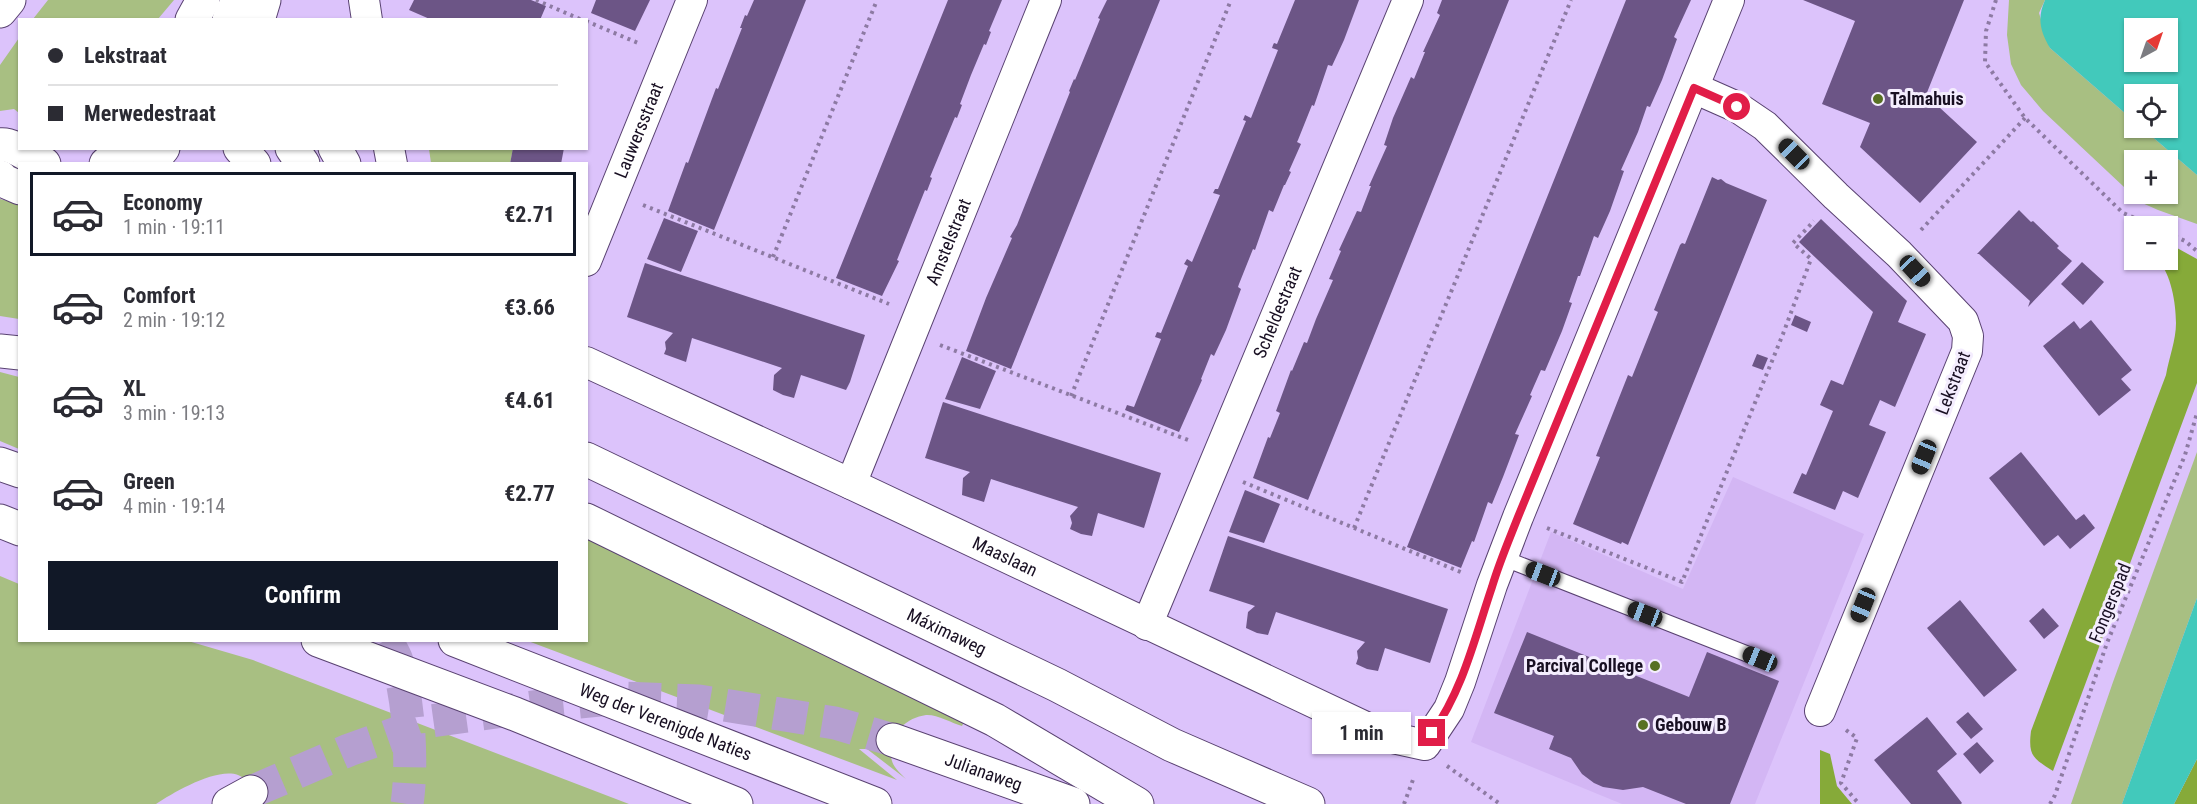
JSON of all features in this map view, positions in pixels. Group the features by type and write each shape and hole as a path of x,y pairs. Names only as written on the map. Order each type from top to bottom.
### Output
{"main road":[{"path":"0,11 9,0"},
{"path":"193,18 203,0"},
{"path":"243,16 264,0"},
{"path":"0,145 9,144 41,162"},
{"path":"108,162 123,150"},
{"path":"152,162 161,150"},
{"path":"242,150 252,162"},
{"path":"0,351 18,353"},
{"name":"Máximaweg","path":"588,460 1057,685 1172,745 1308,804"},
{"path":"0,464 18,470"},
{"path":"0,521 18,528"},
{"path":"588,521 995,720 1137,804"},
{"path":"323,642 515,714 736,804"},
{"name":"Weg der Verenigde Naties","path":"460,642 875,804"},
{"name":"Julianaweg","path":"893,740 1073,804"}],"street":[{"path":"364,0 367,18"},
{"name":"Lauwersstraat","path":"588,256 692,0"},
{"name":"Amstelstraat","path":"851,484 1046,0"},
{"name":"Scheldestraat","path":"1147,625 1408,0"},
{"path":"1425,744 1449,709 1518,517 1729,0"},
{"name":"Lekstraat","path":"1694,88 1737,107 1765,126 1899,254 1963,321 1968,336 1967,351 1820,711"},
{"name":"Maaslaan","path":"588,363 851,484 1372,730 1393,738 1425,744"}],"lane":[{"path":"1497,571 1760,659"}],"path":[{"path":"536,0 577,18"},
{"path":"773,257 877,0"},
{"path":"1071,396 1231,0"},
{"path":"1354,528 1571,0"},
{"path":"1996,0 1986,31 1985,62 2025,118 2123,213 2130,216"},
{"path":"588,22 669,56"},
{"path":"1899,254 2025,118"},
{"path":"614,193 773,257 915,325 1215,461 1354,528 1497,571"},
{"path":"1518,517 1682,582 1783,334 1811,259 1793,243 1836,196"},
{"path":"2178,238 2197,251"},
{"name":"Fongerspad","path":"2050,804 2107,643 2185,455 2197,413"},
{"path":"1820,711 1857,738 1841,783 1859,804"},
{"path":"1425,744 1440,760 1466,781 1500,804"}],"shaded area":[{"path":"48,0 174,0 159,18 34,18"},
{"path":"2009,0 2045,0 2039,13 2050,48 2124,112 2124,138 2154,138 2168,150 2124,150 2124,187 2043,111 2021,85 2011,64 2007,35"},
{"path":"2045,0 2197,0 2197,175 2178,159 2178,150 2168,150 2154,138 2178,138 2178,84 2124,84 2124,112 2050,48 2044,36 2041,13"},
{"path":"18,39 18,112 14,109 0,111 0,65"},
{"path":"429,150 513,150 510,162 431,162"},
{"path":"2178,159 2197,175 2197,224 2144,204 2178,204"},
{"path":"0,199 18,204 18,319 0,316"},
{"path":"2178,249 2197,259 2197,383 2053,771 2033,756 2030,746 2031,731 2166,375 2175,336 2176,315 2174,298 2165,270 2178,270"},
{"path":"0,372 18,377 18,449 0,441"},
{"path":"2197,452 2197,598 2122,804 2071,804 2113,682"},
{"name":"Parcival College","path":"1733,477 1864,534 1755,804 1622,804 1471,742 1551,532 1683,589"},
{"path":"588,534 966,718 962,726 939,717 926,715 910,720 898,731 891,745 892,761 906,779 867,749 859,749 897,780 531,642 588,642"},
{"path":"0,576 18,584 18,642 191,642 253,660 629,804 261,804 246,780 229,773 196,782 156,804 0,804"},
{"path":"2197,598 2197,759 2174,804 2122,804"},
{"path":"1820,750 1830,754 1837,786 1852,804 1820,804"},
{"path":"2197,759 2197,804 2174,804"}],"building":[{"path":"414,0 531,0 546,6 541,18 427,18 409,10"},
{"path":"596,0 650,0 635,31 591,13"},
{"path":"754,0 806,0 714,230 668,211 742,28 740,28 745,15 747,16"},
{"path":"948,0 1002,0 989,31 991,32 986,45 984,44 971,75 957,118 955,117 930,177 932,178 927,191 925,190 897,260 899,261 882,296 836,278"},
{"path":"1107,0 1160,0 1011,369 966,351"},
{"path":"1295,0 1359,0 1332,66 1328,65 1314,106 1312,105 1297,142 1301,144 1289,171 1291,172 1273,212 1269,210 1255,250 1253,249 1238,287 1241,289 1226,330 1214,356 1211,354 1179,432 1125,410 1127,405 1134,407 1161,339 1155,337 1157,332 1161,333 1188,266 1184,264 1187,259 1192,262 1220,195 1213,193 1215,189 1218,189 1246,121 1243,120 1245,115 1251,118 1278,50 1272,48 1273,45 1277,44"},
{"path":"1442,0 1509,0 1308,500 1253,478 1268,437 1270,438 1280,413 1276,411 1291,370 1304,342 1307,343 1333,280 1329,279 1341,251 1339,250 1357,211 1361,212 1371,186 1369,186 1387,146 1384,145 1393,118 1411,77 1414,79 1425,52 1423,52 1440,15 1437,13"},
{"path":"1626,0 1691,0 1674,37 1677,39 1662,80 1650,107 1647,106 1621,170 1624,171 1610,211 1598,238 1594,236 1580,276 1578,276 1562,331 1545,371 1541,370 1530,395 1532,396 1515,434 1519,435 1503,477 1492,504 1488,502 1474,542 1472,541 1461,568 1407,547"},
{"name":"Talmahuis","path":"1803,0 1964,0 1926,95 1977,142 1920,203 1860,147 1870,123 1822,104 1855,21"},
{"path":"513,150 564,150 561,162 510,162"},
{"path":"1712,177 1767,200 1628,545 1622,542 1621,544 1573,524 1600,457 1596,456 1628,375 1632,377 1658,312 1654,310 1680,245 1685,244"},
{"path":"2019,210 2072,261 2028,307 2030,301 1977,254"},
{"path":"664,218 698,231 681,272 647,259"},
{"path":"1821,219 1907,301 1898,322 1926,334 1895,407 1880,400 1869,425 1886,432 1858,498 1843,491 1835,510 1793,493 1802,473 1806,475 1833,411 1820,405 1831,380 1843,385 1873,312 1799,242"},
{"path":"2082,262 2104,282 2083,305 2061,284"},
{"path":"645,263 865,335 846,390 801,375 794,398 783,395 773,390 774,375 782,368 692,338 686,362 664,354 665,342 673,333 627,317"},
{"path":"1795,315 1811,322 1807,332 1791,325"},
{"path":"2091,320 2132,370 2121,379 2131,390 2099,416 2043,346 2074,321 2080,329"},
{"path":"1757,354 1768,358 1763,370 1752,366"},
{"path":"962,357 996,371 980,409 945,399"},
{"path":"943,402 1161,473 1144,528 1098,513 1092,536 1081,534 1070,529 1072,523 1070,516 1078,507 991,479 984,502 962,495 963,478 970,472 925,458"},
{"path":"2021,452 2076,520 2084,514 2095,528 2070,549 2058,535 2044,546 1989,478"},
{"path":"1245,490 1280,504 1264,543 1229,532"},
{"path":"1228,536 1448,609 1430,663 1385,648 1378,671 1367,669 1356,664 1357,651 1365,642 1276,612 1268,635 1246,628 1248,612 1255,606 1209,591"},
{"path":"1960,600 2017,670 1984,697 1927,628"},
{"path":"2043,608 2059,626 2044,639 2029,621"},
{"name":"Gebouw B","path":"1527,632 1689,697 1707,652 1779,681 1730,804 1686,804 1643,787 1623,790 1603,787 1582,774 1571,758 1549,749 1554,736 1494,713"},
{"path":"1968,712 1983,729 1971,739 1956,722"},
{"path":"1927,717 1957,754 1937,771 1961,804 1911,804 1874,760"},
{"path":"1977,742 1994,761 1980,774 1963,754"}],"tunnel":[{"path":"387,642 397,661 407,713 410,751 407,804"},
{"path":"251,792 349,750 431,721 620,698 699,701 835,723 893,740"}],"place":[{"name":"Talmahuis","path":"1878,99"},
{"name":"Parcival College","path":"1655,666"},
{"name":"Gebouw B","path":"1643,725"}],"route":[{"path":"1432,733 1449,709 1518,517 1694,88 1737,107"}]}
